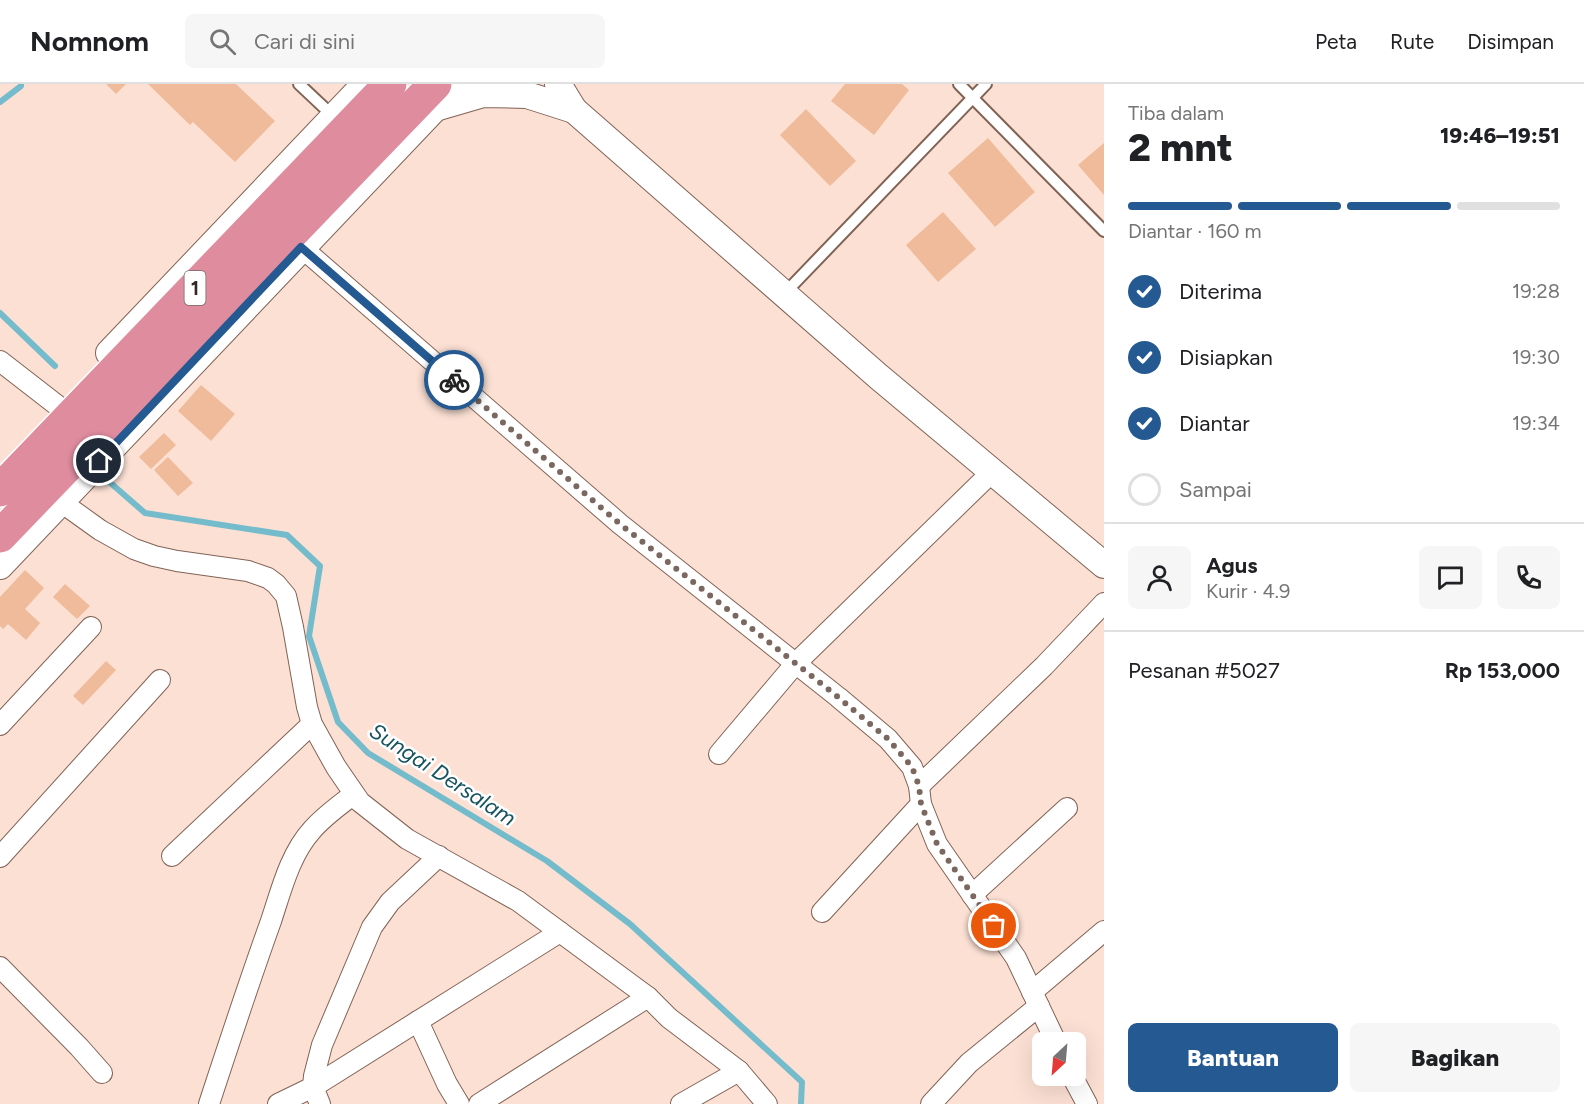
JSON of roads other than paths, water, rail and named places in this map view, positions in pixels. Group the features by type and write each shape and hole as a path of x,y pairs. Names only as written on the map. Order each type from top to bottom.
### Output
{"highway":[{"name":"1","path":"0,490 390,84"},
{"name":"1","path":"0,536 435,96"}],"street":[{"path":"0,469 365,84"},
{"path":"0,566 301,247 386,161 435,96 458,84"},
{"path":"558,84 574,110 879,377 1104,565"},
{"path":"435,96 527,95 574,110"},
{"path":"301,247 620,524 888,739 912,767 937,844 1016,958 1051,1032"},
{"path":"0,361 58,406"},
{"path":"719,754 796,663 992,472"},
{"path":"61,502 100,530 134,549 177,561 248,571 268,578 276,584 285,596 312,723 336,767 360,802 407,839 518,901 648,997 669,1018 739,1071 767,1104"},
{"path":"822,912 920,795 1104,603"},
{"path":"0,725 91,627"},
{"path":"0,857 160,680"},
{"path":"172,856 312,723"},
{"path":"209,1104 288,871 298,850 312,830 354,794"},
{"path":"972,895 1067,808"},
{"path":"316,1096 314,1076 322,1045 372,927 390,902 439,856"},
{"path":"931,1104 969,1063 1104,931"},
{"path":"278,1104 316,1096 418,1022 560,932"},
{"path":"0,967 102,1073"},
{"path":"479,1104 648,997"},
{"path":"418,1022 459,1104"},
{"path":"681,1104 739,1071"},
{"path":"1077,1086 1087,1104"}],"lane":[{"path":"299,84 333,116"},
{"path":"959,84 1104,231"},
{"path":"784,294 986,84"}],"waterway":[{"name":"Sungai Dersalam","path":"0,102 21,84"},
{"name":"Sungai Dersalam","path":"0,313 55,366"},
{"name":"Sungai Dersalam","path":"98,472 145,513 287,535 320,566 309,636 338,722 368,753 547,861 630,924 802,1082 801,1104"}]}
